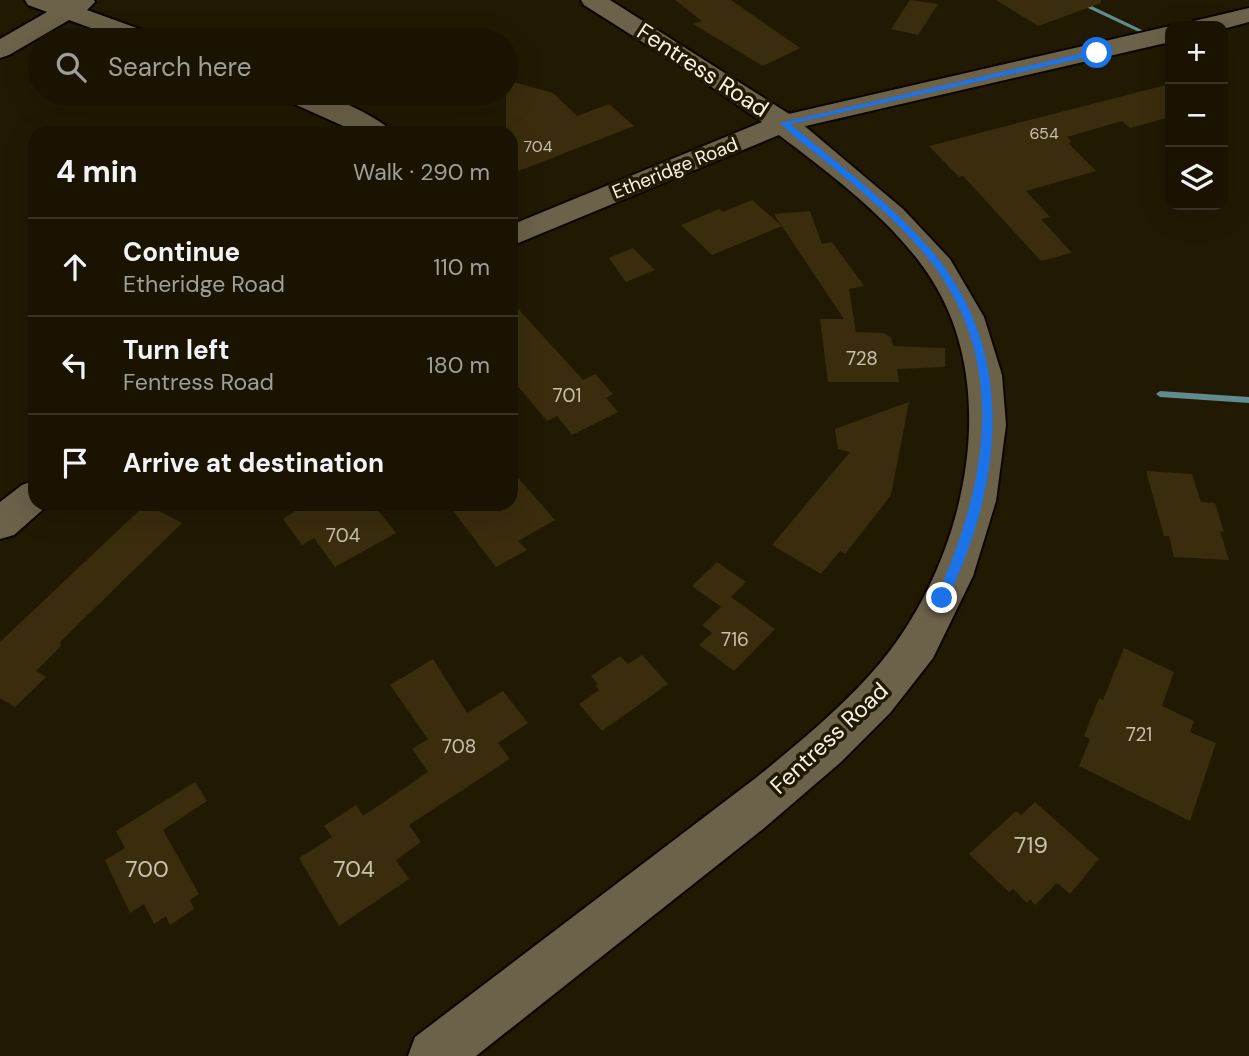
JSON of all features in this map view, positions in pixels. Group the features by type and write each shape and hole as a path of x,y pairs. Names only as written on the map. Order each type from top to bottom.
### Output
{"street":[{"path":"37,0 77,6 123,28"},
{"name":"Fentress Road","path":"434,1056 790,779 850,725 899,672 931,622 954,570 980,494 988,427 987,387 968,316 947,277 919,242 853,180 784,123 737,90 593,0"},
{"path":"38,28 77,6"},
{"path":"1224,21 1249,15"},
{"path":"0,50 28,34"},
{"name":"Etheridge Road","path":"518,233 784,123 1165,35"},
{"path":"328,105 366,126"},
{"path":"0,524 28,501"}],"building":[{"path":"675,0 731,0 800,48 763,66 693,24 702,21"},
{"path":"910,0 938,4 918,35 891,29"},
{"path":"996,0 1101,0 1101,3 1038,26"},
{"path":"518,83 553,93 577,116 609,104 634,126 518,171 518,126 506,126 506,105 518,105"},
{"path":"1165,85 1165,118 1130,128 1122,121 1067,137 1072,142 1068,143 1096,171 1026,191 1050,217 1041,219 1072,253 1041,261 963,176 959,177 929,146"},
{"path":"752,200 782,226 712,255 681,225 719,209 723,212"},
{"path":"810,211 822,244 832,242 864,286 849,289 856,332 883,333 891,337 893,346 945,348 945,367 897,369 899,382 828,382 820,319 844,319 774,214"},
{"path":"633,248 655,270 626,282 609,258"},
{"path":"518,309 583,380 595,374 613,394 606,398 618,412 572,435 557,416 547,421 518,386"},
{"path":"909,402 891,495 845,554 840,551 821,574 772,545 850,452 838,449 835,429"},
{"path":"1146,471 1192,474 1201,502 1215,503 1229,560 1174,557 1169,536 1164,536"},
{"path":"518,478 555,520 518,541 527,550 496,567 453,511 518,511"},
{"path":"139,511 159,511 182,523 60,642 61,646 36,671 46,677 15,707 0,698 0,642"},
{"path":"379,511 396,533 335,567 314,538 302,545 283,519 294,512"},
{"path":"717,562 746,582 731,597 775,629 734,671 699,645 712,633 702,625 721,607 692,586"},
{"path":"1124,648 1174,672 1162,706 1194,721 1190,732 1216,743 1190,821 1079,766 1090,739 1084,736 1099,698 1103,700"},
{"path":"642,655 668,684 602,731 579,704 599,690 595,685 598,684 591,676 620,656 628,664"},
{"path":"433,659 467,713 503,691 528,723 498,743 510,759 409,825 421,842 396,860 409,879 339,926 299,858 332,837 324,826 356,805 363,816 428,772 412,749 428,739 390,685"},
{"path":"195,782 207,801 163,830 199,894 190,900 194,909 170,925 166,916 154,924 144,904 130,913 105,860 125,848 116,831"},
{"path":"1035,802 1099,859 1070,894 1057,883 1035,905 1030,899 1027,903 1013,889 1009,892 969,854 1016,811 1021,815"}],"waterway":[{"path":"1074,0 1141,31"},
{"path":"1160,394 1249,400"}],"route":[{"path":"942,598 980,494 988,427 987,387 978,344 968,316 947,277 919,242 885,208 784,123 1097,53"}]}
